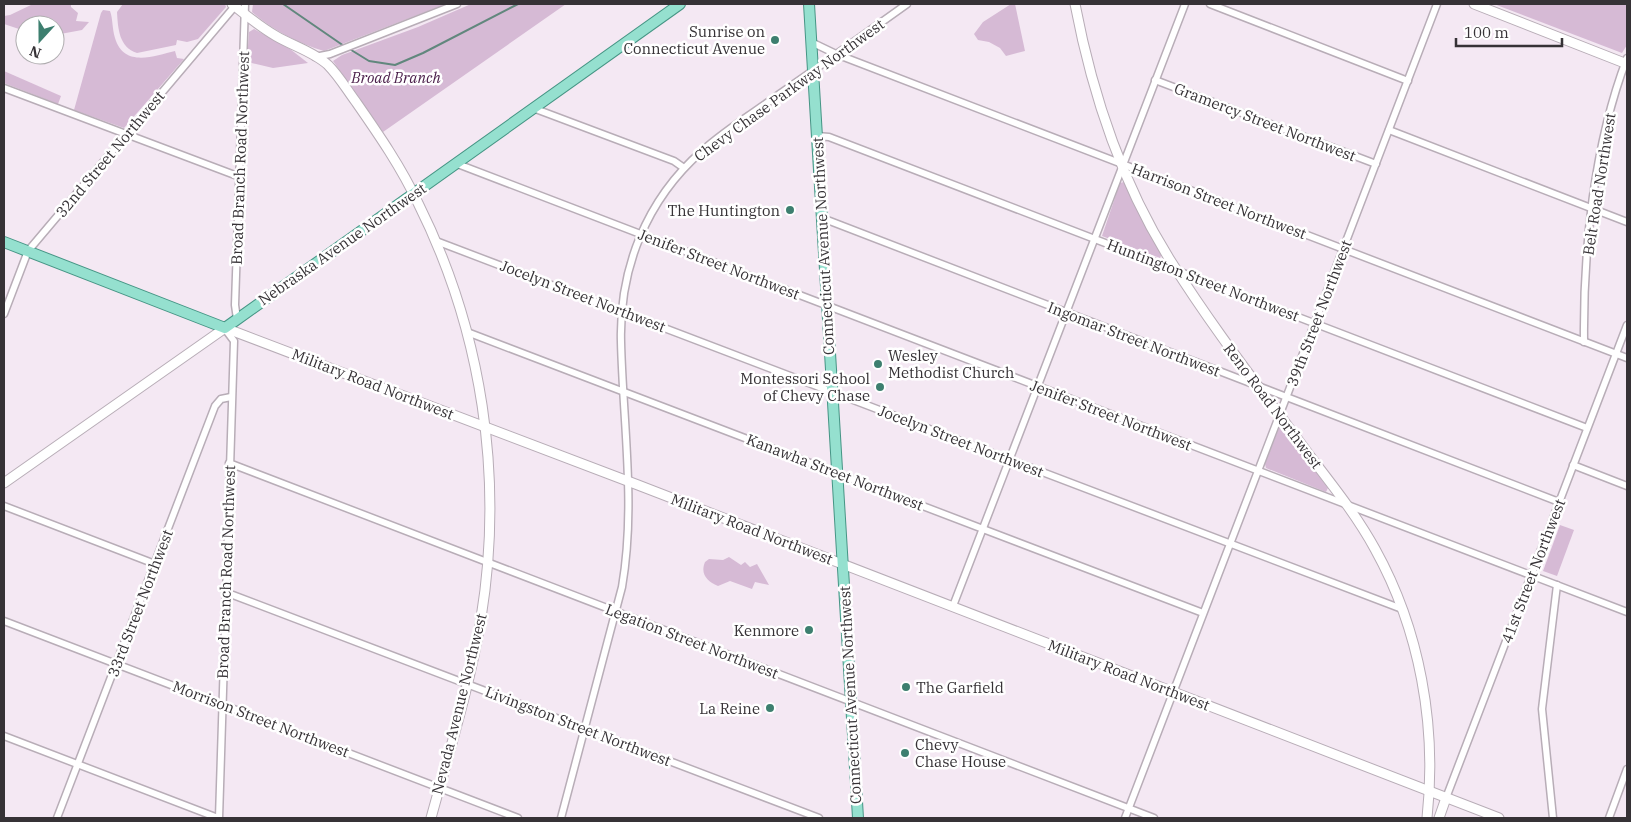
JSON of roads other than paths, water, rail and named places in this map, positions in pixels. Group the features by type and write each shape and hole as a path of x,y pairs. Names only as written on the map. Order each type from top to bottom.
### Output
{"main road":[{"name":"Nebraska Avenue Northwest","path":"4,482 225,328 680,4"},
{"name":"Connecticut Avenue Northwest","path":"809,4 858,818"},
{"name":"Reno Road Northwest","path":"1075,4 1094,84 1142,210 1177,271 1207,316 1346,504 1376,550 1402,610 1416,653 1424,695 1429,754 1426,818"},
{"path":"1474,4 1627,62"},
{"path":"233,5 246,15"},
{"name":"Nevada Avenue Northwest","path":"246,15 273,35 327,64 381,139 414,193 436,240 467,332 479,385 485,427 490,501 487,563 479,630 431,818"},
{"name":"Military Road Northwest","path":"4,242 953,606 1499,818"},
{"path":"1428,807 1446,798"},
{"name":"41st Street Northwest","path":"1439,818 1446,798"}],"street":[{"name":"Broad Branch Road Northwest","path":"237,319 235,305 245,4"},
{"path":"316,57 335,52 457,4"},
{"name":"Chevy Chase Parkway Northwest","path":"561,818 622,587 627,549 628,481 621,310 627,274 640,234 660,199 684,168 716,139 907,4"},
{"path":"953,606 1185,4"},
{"path":"1210,4 1408,80"},
{"name":"39th Street Northwest","path":"1125,818 1438,4"},
{"name":"32nd Street Northwest","path":"4,314 28,251 233,5"},
{"name":"Harrison Street Northwest","path":"811,42 836,54 1627,358"},
{"name":"Belt Road Northwest","path":"1584,342 1584,293 1592,209 1613,96 1627,62"},
{"name":"Gramercy Street Northwest","path":"1155,80 1376,164"},
{"path":"4,88 240,177"},
{"path":"533,108 674,161 684,168"},
{"path":"1389,130 1627,222"},
{"name":"Huntington Street Northwest","path":"817,136 829,137 1587,428"},
{"name":"Jenifer Street Northwest","path":"455,163 1627,612"},
{"name":"Ingomar Street Northwest","path":"822,218 1559,502"},
{"name":"Jocelyn Street Northwest","path":"436,240 1402,610"},
{"name":"41st Street Northwest","path":"1446,798 1627,325"},
{"name":"Broad Branch Road Northwest","path":"218,818 234,341 225,328"},
{"name":"Kanawha Street Northwest","path":"467,332 1203,614"},
{"name":"33rd Street Northwest","path":"57,818 215,406 221,399 232,397"},
{"name":"Legation Street Northwest","path":"230,463 1154,818"},
{"path":"1573,465 1627,486"},
{"path":"4,506 155,564"},
{"path":"1553,818 1542,713 1557,586"},
{"name":"Livingston Street Northwest","path":"226,592 819,818"},
{"name":"Morrison Street Northwest","path":"4,620 518,818"},
{"path":"4,736 218,818"},
{"path":"1609,818 1627,769"}],"waterway":[{"name":"Broad Branch","path":"283,4 344,46"},
{"name":"Broad Branch","path":"348,48 369,61 395,65 423,53 518,4"}],"place":[{"name":"Sunrise on Connecticut Avenue","path":"775,40"},
{"name":"The Huntington","path":"790,210"},
{"name":"Wesley Methodist Church","path":"878,364"},
{"name":"Montessori School of Chevy Chase","path":"880,387"},
{"name":"Kenmore","path":"809,630"},
{"name":"The Garfield","path":"906,687"},
{"name":"La Reine","path":"770,708"},
{"name":"Chevy Chase House","path":"905,753"}]}
